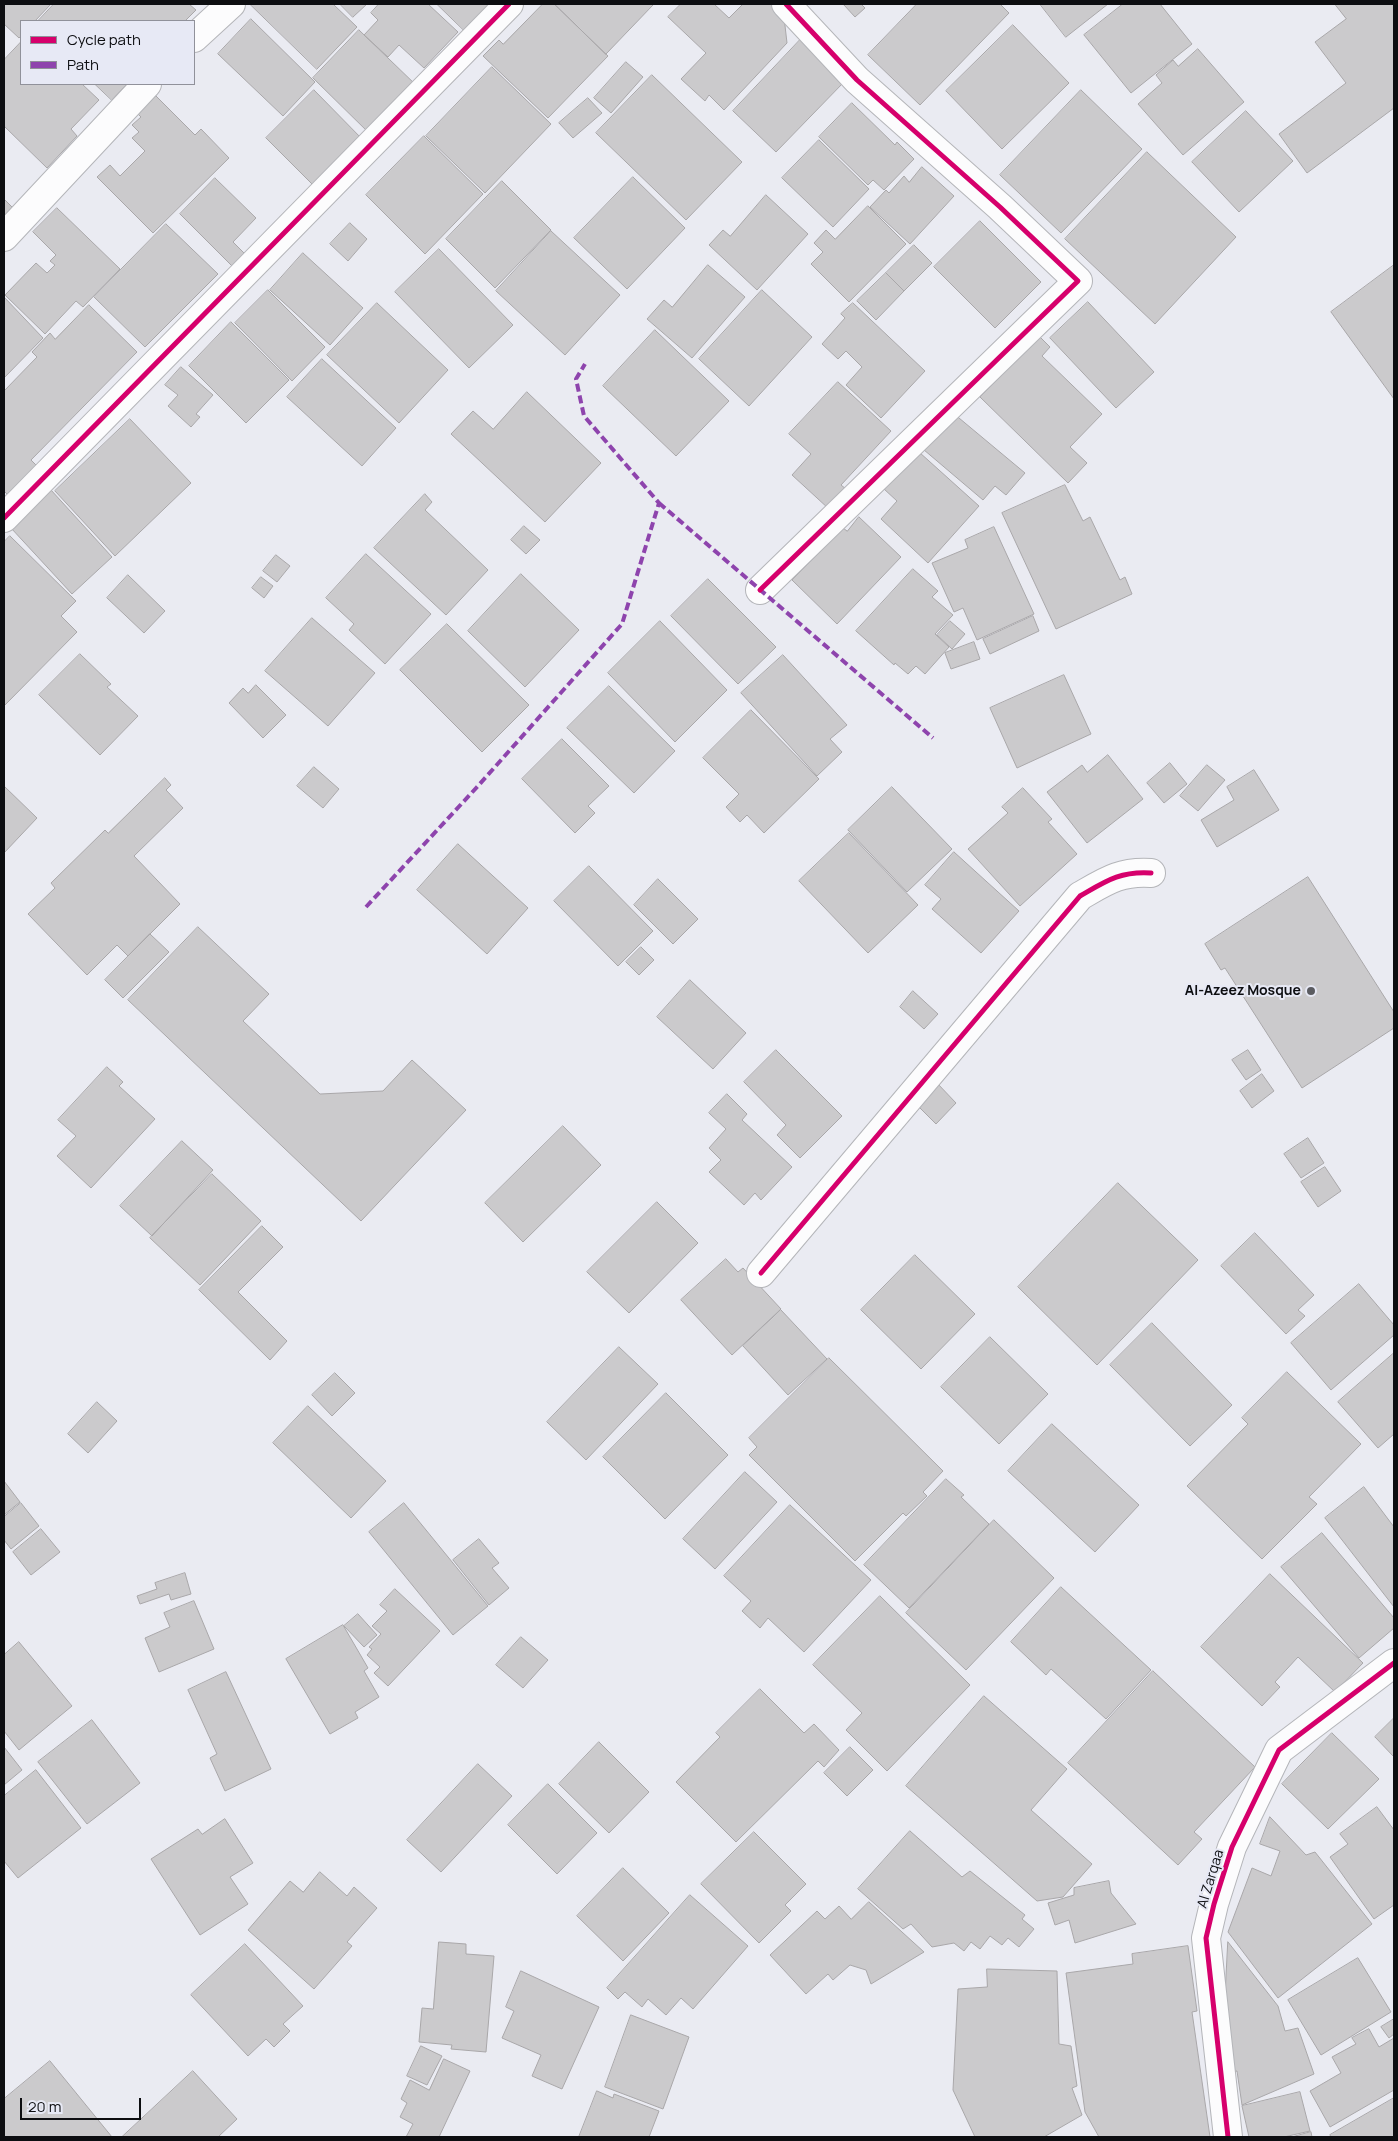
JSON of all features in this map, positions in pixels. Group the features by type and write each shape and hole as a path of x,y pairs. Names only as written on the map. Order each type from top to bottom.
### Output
{"street":[{"path":"195,37 231,4"},
{"path":"4,518 508,4"},
{"path":"760,590 1078,281 1000,208 857,80 786,4"},
{"path":"4,237 146,85"},
{"path":"761,1273 1080,896 1114,876 1133,872 1151,873"},
{"name":"Al Zarqaa","path":"1228,2137 1206,1938 1214,1904 1232,1847 1279,1750 1394,1663"}],"building":[{"path":"4,4 51,4 36,20 20,20 19,38 4,24"},
{"path":"54,4 189,4 196,10 186,20 39,20"},
{"path":"250,4 333,4 357,27 317,69"},
{"path":"340,4 367,4 353,17"},
{"path":"379,4 428,4 458,32 424,68 399,45 388,57 364,35 378,20 371,13"},
{"path":"437,4 497,4 467,33"},
{"path":"543,4 554,4 608,56 548,118 483,56 499,40 503,44"},
{"path":"555,4 652,4 653,5 606,54"},
{"path":"681,4 714,4 729,18 743,4 771,4 784,17 787,43 724,110 709,95 705,101 681,79 706,53 668,17"},
{"path":"861,4 865,8 855,17 844,5"},
{"path":"917,4 1000,4 1009,13 920,105 868,55"},
{"path":"1040,4 1108,4 1066,37"},
{"path":"1123,4 1160,4 1192,44 1131,93 1084,35"},
{"path":"1335,4 1393,4 1394,108 1307,173 1279,134 1346,83 1315,42 1346,19"},
{"path":"251,19 315,82 283,116 218,54"},
{"path":"1013,25 1069,83 1002,149 946,91"},
{"path":"359,30 418,87 371,135 313,78"},
{"path":"800,40 844,82 776,152 733,111"},
{"path":"20,43 20,85 83,85 99,100 71,129 77,136 47,168 4,126 4,60"},
{"path":"1198,49 1244,102 1183,155 1138,104 1162,83 1156,75 1173,60 1178,66"},
{"path":"626,62 643,77 611,113 594,98"},
{"path":"492,67 551,124 485,193 426,136"},
{"path":"652,75 742,162 686,220 596,133"},
{"path":"96,85 126,85 112,100"},
{"path":"314,90 365,142 318,190 266,138"},
{"path":"1081,90 1142,149 1061,233 1000,175"},
{"path":"156,96 195,135 201,129 229,158 153,233 97,177 110,165 120,176 145,151 132,138 139,132 132,125 141,117 138,114"},
{"path":"588,98 602,113 573,138 559,123"},
{"path":"852,103 895,145 897,142 914,159 884,190 873,180 868,185 819,137"},
{"path":"1246,111 1293,161 1239,212 1192,162"},
{"path":"424,136 483,194 425,254 366,195"},
{"path":"819,140 869,189 833,227 782,178"},
{"path":"1147,152 1236,237 1155,324 1065,239"},
{"path":"922,167 954,196 910,244 870,207 886,190 889,193 904,176 909,182"},
{"path":"633,177 685,228 627,289 574,238"},
{"path":"215,178 256,218 233,242 248,257 236,270 180,214"},
{"path":"502,181 551,230 495,288 446,239"},
{"path":"766,195 808,234 757,290 709,245 723,230 730,236"},
{"path":"4,199 15,210 4,222"},
{"path":"868,206 906,244 849,302 811,264 823,252 814,243 826,230 835,239"},
{"path":"57,208 120,269 83,307 76,301 45,334 5,295 36,263 47,273 55,265 50,261 56,255 33,232"},
{"path":"980,221 1041,282 995,328 934,267"},
{"path":"350,223 367,239 348,261 330,244"},
{"path":"166,224 218,274 145,347 94,297"},
{"path":"551,231 620,295 565,355 496,291"},
{"path":"914,245 932,263 904,291 886,273"},
{"path":"439,249 513,325 469,368 395,292"},
{"path":"303,253 363,308 330,345 270,290"},
{"path":"708,265 745,297 692,358 647,319 664,300 672,307"},
{"path":"1394,265 1394,399 1331,312"},
{"path":"886,273 904,291 876,320 857,301"},
{"path":"268,290 325,347 292,381 235,323"},
{"path":"762,290 812,337 749,406 699,359"},
{"path":"4,297 43,338 4,378"},
{"path":"1088,302 1154,372 1116,408 1050,338"},
{"path":"377,303 448,370 399,423 327,355"},
{"path":"853,303 925,371 881,418 846,385 862,367 846,351 838,359 822,344 845,318 841,314"},
{"path":"89,305 137,352 31,460 40,469 11,498 4,491 4,391 37,357 32,352 50,333 55,339"},
{"path":"231,322 289,380 246,423 189,366"},
{"path":"655,330 729,401 676,456 603,386"},
{"path":"1035,332 1050,347 1042,356 1102,414 1070,447 1087,463 1068,483 980,397 1028,348"},
{"path":"322,359 396,428 362,466 287,397"},
{"path":"181,367 213,395 196,414 200,417 191,427 168,406 178,395 165,385"},
{"path":"838,382 891,431 841,485 846,489 829,509 792,475 811,454 789,434"},
{"path":"527,392 601,463 545,522 451,434 473,411 493,429"},
{"path":"947,408 1025,473 1006,495 995,486 983,500 917,444"},
{"path":"130,419 191,483 115,556 55,491"},
{"path":"919,452 979,506 928,563 881,519 897,501 884,489"},
{"path":"1065,485 1083,521 1090,517 1120,580 1125,577 1132,594 1056,629 1002,513"},
{"path":"51,490 112,557 72,594 11,528"},
{"path":"425,494 432,502 425,510 488,570 446,615 374,548"},
{"path":"859,517 901,557 837,624 792,580 843,528 847,531"},
{"path":"524,526 540,540 526,554 511,540"},
{"path":"994,527 1034,614 977,640 963,608 954,612 932,563 968,548 965,540"},
{"path":"10,536 76,601 61,616 77,632 4,706 4,542"},
{"path":"366,554 431,614 385,664 349,630 354,624 326,598"},
{"path":"276,555 290,566 277,582 263,571"},
{"path":"913,569 938,591 932,597 953,615 935,634 949,647 925,674 916,666 908,674 895,663 894,665 856,631"},
{"path":"521,574 579,630 525,687 468,631"},
{"path":"128,575 165,611 144,633 107,598"},
{"path":"261,577 273,586 264,598 252,588"},
{"path":"708,579 776,647 738,684 671,616"},
{"path":"1033,616 1039,631 990,654 983,639"},
{"path":"312,618 375,673 328,726 265,671"},
{"path":"660,621 727,690 675,742 608,673"},
{"path":"950,621 965,634 952,649 937,635"},
{"path":"447,624 529,705 482,752 400,670"},
{"path":"974,642 980,659 951,669 945,653"},
{"path":"80,654 111,684 107,687 138,716 100,755 39,695"},
{"path":"783,655 847,725 830,739 842,752 817,776 741,693"},
{"path":"1064,675 1091,734 1017,768 990,708"},
{"path":"256,685 286,715 263,738 229,703 243,688 248,693"},
{"path":"609,686 675,751 634,793 567,728"},
{"path":"751,710 819,779 764,833 747,815 740,822 726,807 739,794 703,758"},
{"path":"562,739 609,786 588,806 595,813 575,833 522,779"},
{"path":"1108,755 1143,799 1087,843 1047,792 1082,765 1087,772"},
{"path":"1170,763 1187,784 1164,803 1147,783"},
{"path":"1207,765 1225,780 1198,811 1180,796"},
{"path":"314,767 339,789 323,808 297,786"},
{"path":"1254,770 1279,810 1217,847 1201,820 1234,800 1227,787"},
{"path":"165,778 171,785 166,790 183,808 134,856 180,904 128,956 117,945 87,975 28,914 55,888 51,883 105,830 108,833"},
{"path":"4,786 37,818 4,853"},
{"path":"892,787 952,849 907,892 848,830"},
{"path":"1023,788 1052,819 1048,822 1077,854 1020,906 968,849 1008,813 1002,807"},
{"path":"849,833 918,905 868,953 799,881"},
{"path":"458,844 528,908 487,954 417,890"},
{"path":"954,852 1019,911 981,953 932,909 941,899 925,885"},
{"path":"589,866 653,931 618,966 554,901"},
{"name":"Al-Azeez Mosque","path":"1308,877 1394,1012 1394,1028 1302,1088 1225,968 1221,970 1205,944"},
{"path":"658,879 698,919 673,944 634,905"},
{"path":"198,927 269,994 243,1021 320,1094 383,1091 412,1060 466,1110 361,1221 128,1000"},
{"path":"150,934 169,952 123,998 105,980"},
{"path":"641,947 654,960 639,975 626,962"},
{"path":"690,980 746,1033 713,1069 657,1017"},
{"path":"913,991 938,1014 924,1029 900,1007"},
{"path":"776,1050 842,1116 800,1158 777,1135 786,1125 744,1082"},
{"path":"1248,1050 1261,1070 1246,1080 1232,1060"},
{"path":"107,1067 123,1082 119,1086 155,1119 91,1188 57,1156 76,1136 58,1120"},
{"path":"1262,1074 1274,1091 1252,1108 1240,1091"},
{"path":"937,1083 956,1103 936,1124 916,1104"},
{"path":"727,1094 747,1114 742,1120 792,1167 761,1200 755,1193 744,1205 709,1172 721,1160 709,1148 726,1129 709,1113"},
{"path":"563,1126 601,1165 523,1242 485,1203"},
{"path":"1308,1138 1324,1163 1301,1178 1284,1154"},
{"path":"182,1141 213,1170 152,1236 120,1206"},
{"path":"1325,1167 1341,1191 1318,1207 1301,1182"},
{"path":"212,1174 261,1221 200,1285 150,1238"},
{"path":"1118,1183 1198,1260 1097,1365 1018,1287"},
{"path":"657,1202 698,1243 629,1313 587,1272"},
{"path":"262,1226 283,1247 238,1292 287,1341 270,1360 199,1290"},
{"path":"1255,1233 1314,1295 1298,1310 1305,1316 1286,1334 1221,1266"},
{"path":"915,1255 975,1314 921,1369 861,1310"},
{"path":"726,1259 738,1272 743,1268 781,1309 732,1355 681,1300"},
{"path":"1359,1284 1394,1325 1394,1335 1331,1390 1291,1343"},
{"path":"781,1310 827,1359 788,1395 743,1346"},
{"path":"1152,1323 1232,1405 1190,1446 1110,1365"},
{"path":"990,1337 1048,1394 999,1444 941,1387"},
{"path":"619,1347 658,1384 586,1460 547,1422"},
{"path":"1394,1353 1394,1434 1378,1448 1338,1402"},
{"path":"829,1358 943,1471 923,1492 927,1496 906,1516 903,1513 855,1561 749,1455 757,1447 749,1438"},
{"path":"1287,1372 1361,1444 1309,1497 1317,1504 1262,1559 1187,1486 1248,1424 1242,1418"},
{"path":"335,1373 355,1393 332,1416 312,1395"},
{"path":"666,1393 728,1455 665,1519 603,1457"},
{"path":"97,1402 117,1421 88,1453 68,1434"},
{"path":"308,1406 386,1481 351,1518 273,1443"},
{"path":"1052,1424 1139,1505 1095,1552 1008,1471"},
{"path":"745,1472 777,1502 715,1569 683,1539"},
{"path":"946,1479 964,1495 961,1497 989,1524 909,1608 864,1565"},
{"path":"4,1481 20,1502 4,1515"},
{"path":"1364,1487 1394,1527 1394,1607 1325,1518"},
{"path":"21,1503 39,1526 11,1549 4,1540 4,1517"},
{"path":"404,1503 488,1606 453,1635 369,1532"},
{"path":"790,1505 871,1580 804,1652 768,1618 760,1628 742,1611 751,1601 724,1576"},
{"path":"994,1520 1054,1578 966,1670 906,1613"},
{"path":"41,1529 60,1552 31,1575 13,1552"},
{"path":"1322,1533 1394,1618 1394,1628 1359,1658 1281,1567"},
{"path":"479,1539 499,1563 492,1568 509,1588 489,1605 453,1560"},
{"path":"185,1573 191,1594 171,1600 169,1594 140,1604 137,1596 157,1589 155,1583"},
{"path":"1270,1574 1363,1663 1335,1692 1298,1657 1275,1682 1280,1687 1262,1706 1201,1647"},
{"path":"1061,1587 1151,1670 1106,1719 1051,1669 1046,1675 1011,1642"},
{"path":"395,1589 440,1631 388,1686 374,1673 380,1667 367,1655 372,1649 369,1647 381,1634 372,1626 387,1611 380,1605"},
{"path":"880,1596 970,1685 887,1771 846,1730 862,1713 813,1665"},
{"path":"194,1601 214,1649 159,1672 145,1638 170,1627 164,1613"},
{"path":"358,1614 377,1635 364,1647 344,1626"},
{"path":"343,1625 368,1668 364,1671 379,1697 355,1712 358,1718 330,1734 286,1659"},
{"path":"521,1637 548,1660 523,1688 496,1665"},
{"path":"19,1642 72,1706 19,1750 4,1731 4,1655"},
{"path":"1153,1671 1255,1767 1194,1832 1202,1839 1178,1865 1068,1763"},
{"path":"226,1672 271,1769 225,1791 210,1758 217,1754 188,1690"},
{"path":"760,1689 804,1733 814,1724 839,1750 824,1767 818,1761 736,1842 676,1782 720,1737 716,1733"},
{"path":"984,1696 1067,1769 1031,1810 1092,1864 1063,1897 1037,1901 906,1786"},
{"path":"1394,1718 1394,1757 1375,1737"},
{"path":"92,1720 140,1783 87,1824 38,1762"},
{"path":"1332,1733 1379,1779 1328,1829 1282,1784"},
{"path":"599,1742 649,1792 609,1833 559,1784"},
{"path":"4,1747 22,1770 4,1785"},
{"path":"850,1747 873,1770 847,1796 824,1773"},
{"path":"478,1764 512,1796 441,1872 407,1840"},
{"path":"36,1770 81,1828 18,1878 4,1861 4,1796"},
{"path":"548,1784 597,1833 557,1874 508,1825"},
{"path":"1377,1807 1394,1830 1394,1905 1374,1919 1330,1857 1348,1844 1340,1834"},
{"path":"1270,1817 1306,1855 1315,1852 1372,1924 1278,1998 1228,1932 1252,1868 1271,1876 1280,1851 1260,1844"},
{"path":"225,1819 253,1863 230,1877 248,1904 200,1935 151,1859 198,1829 202,1834"},
{"path":"910,1831 962,1877 970,1871 1025,1915 1022,1919 1034,1929 1019,1947 1008,1938 1002,1945 990,1936 980,1949 971,1942 964,1951 954,1943 932,1947 911,1924 903,1929 858,1889"},
{"path":"754,1832 806,1884 785,1905 791,1911 759,1943 701,1884"},
{"path":"623,1868 669,1913 623,1961 577,1916"},
{"path":"320,1872 347,1896 354,1887 377,1908 347,1942 352,1946 314,1989 248,1930 290,1881 303,1892"},
{"path":"1109,1881 1111,1893 1136,1924 1075,1943 1069,1920 1055,1925 1048,1903 1074,1895 1074,1888"},
{"path":"690,1895 748,1946 693,2009 681,1998 666,2015 648,1999 642,2007 625,1992 618,1999 607,1988"},
{"path":"869,1902 924,1952 871,1984 866,1970 850,1965 833,1980 828,1974 806,1994 770,1955 817,1911 825,1919 839,1906 851,1919"},
{"path":"439,1942 466,1944 466,1954 494,1956 486,2052 451,2049 452,2045 419,2042 422,2008 433,2009"},
{"path":"1228,1942 1278,2006 1285,2031 1298,2028 1314,2074 1242,2105 1237,2071 1231,2072 1225,1997"},
{"path":"245,1944 303,2006 283,2024 290,2031 274,2047 266,2039 248,2056 191,1995"},
{"path":"1188,1946 1197,2011 1192,2012 1210,2137 1099,2137 1085,2112 1066,1973 1133,1964 1132,1954"},
{"path":"1358,1958 1391,2012 1321,2055 1288,2000"},
{"path":"987,1969 1057,1971 1059,2044 1071,2046 1077,2086 1072,2088 1082,2115 1044,2137 975,2137 953,2090 958,1989 987,1987"},
{"path":"521,1971 599,2007 562,2089 532,2076 541,2055 502,2038 514,2011 506,2007"},
{"path":"631,2015 689,2037 663,2109 605,2087"},
{"path":"1394,2019 1394,2034 1389,2038 1381,2027"},
{"path":"1369,2029 1379,2047 1394,2038 1394,2090 1330,2127 1310,2091 1341,2073 1332,2057 1356,2044 1352,2038"},
{"path":"421,2046 442,2056 427,2085 407,2076"},
{"path":"444,2059 470,2071 439,2137 406,2137 413,2124 400,2117 407,2103 401,2099 410,2080 429,2090"},
{"path":"50,2061 112,2137 4,2137 4,2099"},
{"path":"193,2071 237,2119 218,2137 122,2137"},
{"path":"597,2091 613,2098 614,2094 659,2111 649,2137 579,2137"},
{"path":"1300,2092 1310,2131 1284,2137 1249,2137 1242,2106"},
{"path":"1394,2098 1394,2137 1331,2137 1330,2135"},
{"path":"1311,2132 1312,2137 1292,2137"}],"marked path":[{"path":"366,907 478,786 622,624 659,503 584,416 576,379 585,364"},
{"path":"659,503 933,738"}],"cycle path":[{"path":"4,518 509,4"},
{"path":"760,590 1078,281 1000,207 857,80 786,4"},
{"path":"761,1273 1080,896 1122,875 1151,873"},
{"path":"1228,2137 1206,1938 1214,1904 1232,1847 1279,1750 1394,1663"}],"place":[{"name":"Al-Azeez Mosque","path":"1311,991"}]}
